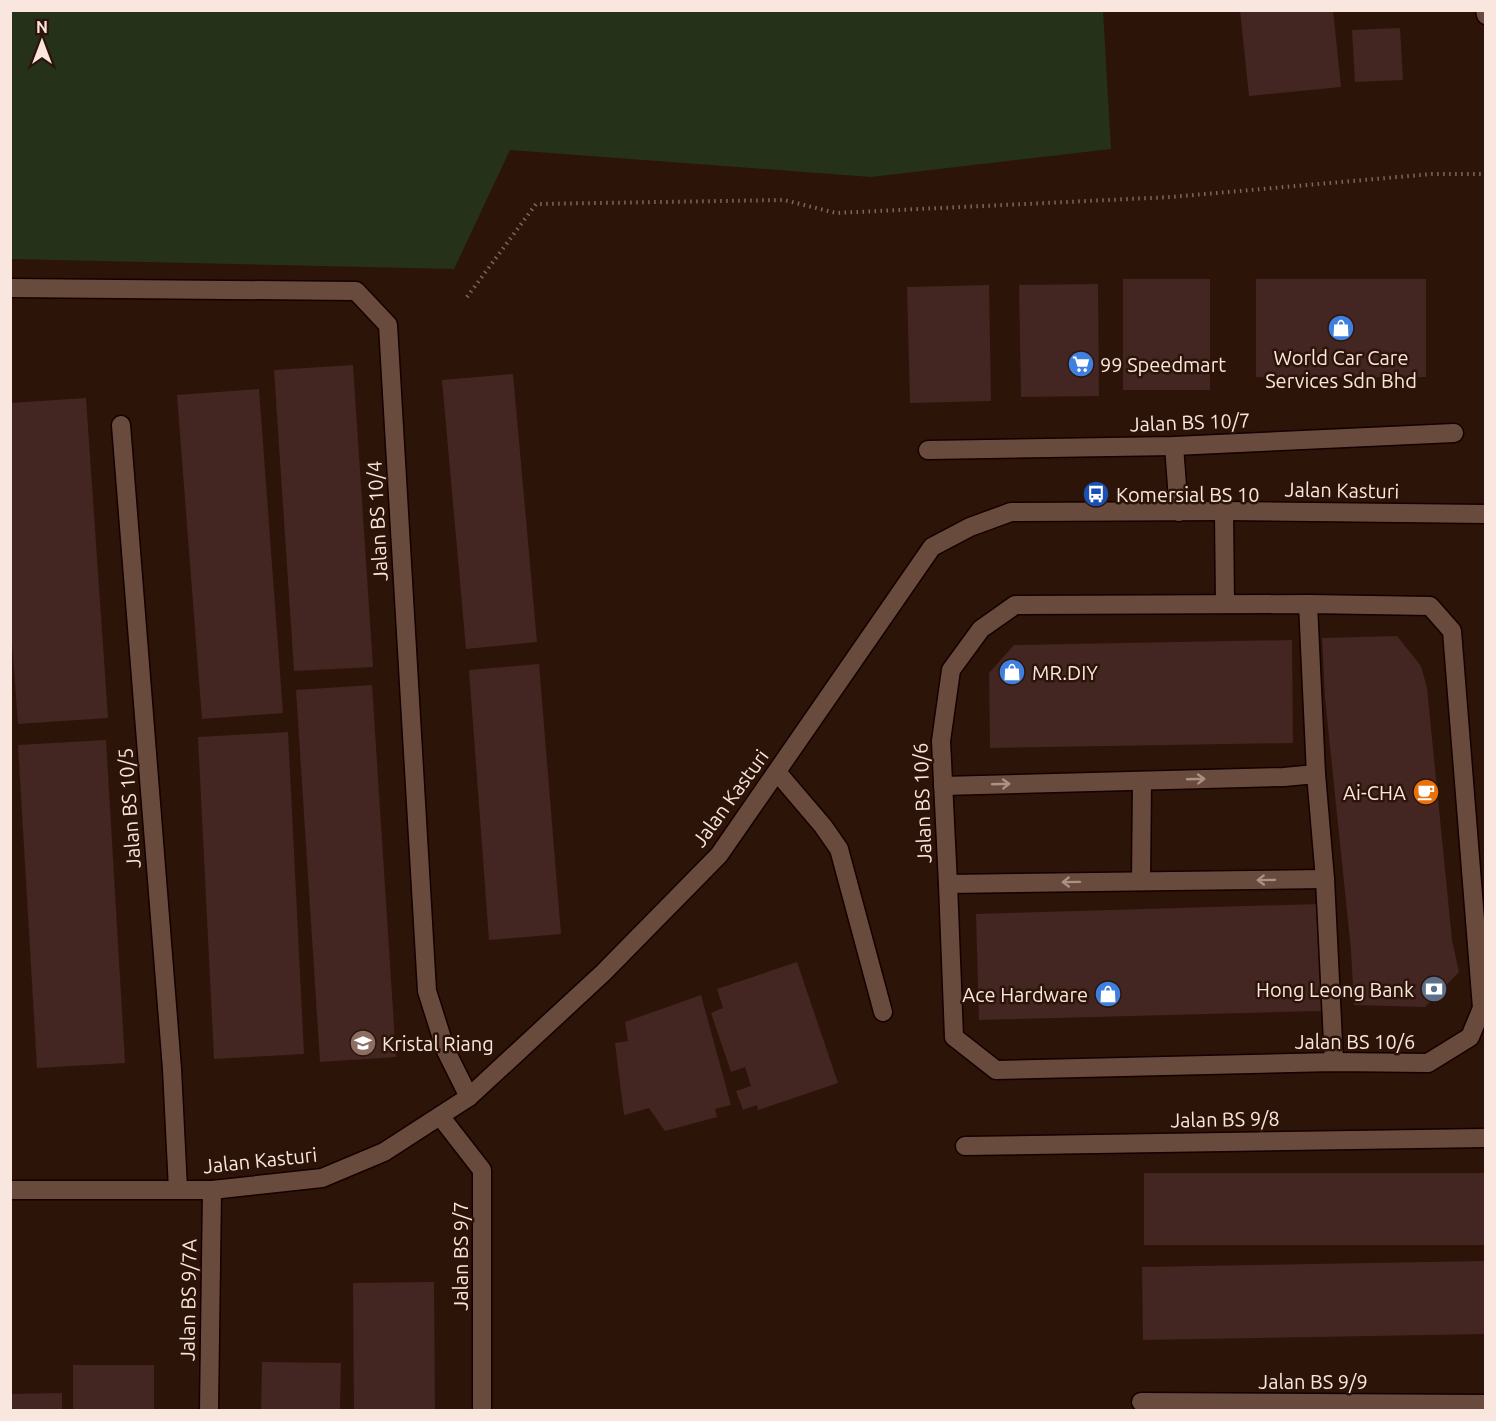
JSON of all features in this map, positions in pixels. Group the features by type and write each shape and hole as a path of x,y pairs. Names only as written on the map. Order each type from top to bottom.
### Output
{"street":[{"path":"1485,10 1485,15"},
{"name":"Jalan BS 10/4","path":"10,288 356,291 388,325 427,991 446,1051 469,1097"},
{"name":"Jalan BS 10/5","path":"121,425 172,1069 178,1189"},
{"name":"Jalan BS 10/7","path":"927,450 1174,446 1454,433"},
{"path":"1174,446 1179,512"},
{"path":"1224,511 1225,604"},
{"name":"Jalan Kasturi","path":"10,1190 212,1190 322,1178 384,1152 469,1097 603,973 719,855 932,548 970,527 1011,512 1485,513"},
{"name":"Jalan BS 10/6","path":"1225,604 1430,606 1452,631 1482,1008 1478,1037 1428,1063 1334,1062 996,1071 954,1037 941,741 951,670 981,629 1015,605 1225,604"},
{"path":"1308,604 1334,1062"},
{"path":"777,772 823,826 839,849 883,1012"},
{"path":"943,786 1284,777 1316,774"},
{"path":"1141,881 1142,781"},
{"path":"948,884 1325,879"},
{"name":"Jalan BS 9/7","path":"440,1116 482,1170 482,1410"},
{"name":"Jalan BS 9/8","path":"965,1146 1485,1137"},
{"name":"Jalan BS 9/7A","path":"209,1410 212,1190"},
{"name":"Jalan BS 9/9","path":"1141,1402 1485,1404"}],"path":[{"path":"467,297 536,204 784,200 836,213 1171,197 1432,174 1485,174"}],"green space":[{"path":"11,10 1103,11 1111,149 871,177 510,150 454,269 11,259"}],"building":[{"path":"1240,10 1333,10 1341,87 1249,96"},
{"path":"1400,28 1403,80 1355,82 1352,30"},
{"path":"1123,279 1210,279 1210,390 1123,390"},
{"name":"World Car Care Services Sdn Bhd","path":"1256,279 1426,279 1426,377 1256,377"},
{"path":"1098,284 1099,396 1021,397 1019,285"},
{"path":"989,285 991,401 910,403 907,287"},
{"path":"353,365 373,667 294,671 274,370"},
{"path":"513,374 537,642 466,649 442,380"},
{"path":"259,389 283,713 202,719 177,395"},
{"path":"86,398 108,718 18,724 10,615 10,403"},
{"path":"1397,636 1421,666 1427,688 1452,940 1459,972 1425,1007 1354,1005 1351,950 1325,698 1322,638"},
{"path":"1292,640 1293,743 990,748 989,673 1014,645"},
{"path":"539,664 561,934 489,940 469,670"},
{"path":"372,685 396,1057 320,1062 296,690"},
{"path":"288,732 304,1054 214,1059 198,737"},
{"path":"106,740 125,1063 37,1068 18,745"},
{"path":"1319,904 1322,1011 979,1020 976,914"},
{"path":"797,962 838,1083 758,1110 757,1105 743,1110 736,1091 751,1086 745,1067 731,1072 711,1013 723,1008 717,989"},
{"path":"701,995 731,1105 715,1109 717,1117 665,1131 649,1108 624,1115 615,1043 628,1041 625,1022"},
{"path":"1144,1173 1485,1173 1485,1245 1144,1245"},
{"path":"1485,1261 1485,1334 1143,1340 1142,1267"},
{"path":"434,1282 435,1410 354,1410 353,1283"},
{"path":"262,1362 341,1363 340,1410 261,1410"},
{"path":"73,1365 154,1365 154,1410 73,1410"},
{"path":"62,1393 62,1410 10,1410 10,1394"}],"place":[{"name":"World Car Care Services Sdn Bhd","path":"1341,328"},
{"name":"99 Speedmart","path":"1081,364"},
{"name":"Komersial BS 10","path":"1096,494"},
{"name":"MR.DIY","path":"1012,672"},
{"name":"Ai-CHA","path":"1426,792"},
{"name":"Hong Leong Bank","path":"1434,989"},
{"name":"Ace Hardware","path":"1108,994"},
{"name":"Kristal Riang","path":"363,1043"}]}
